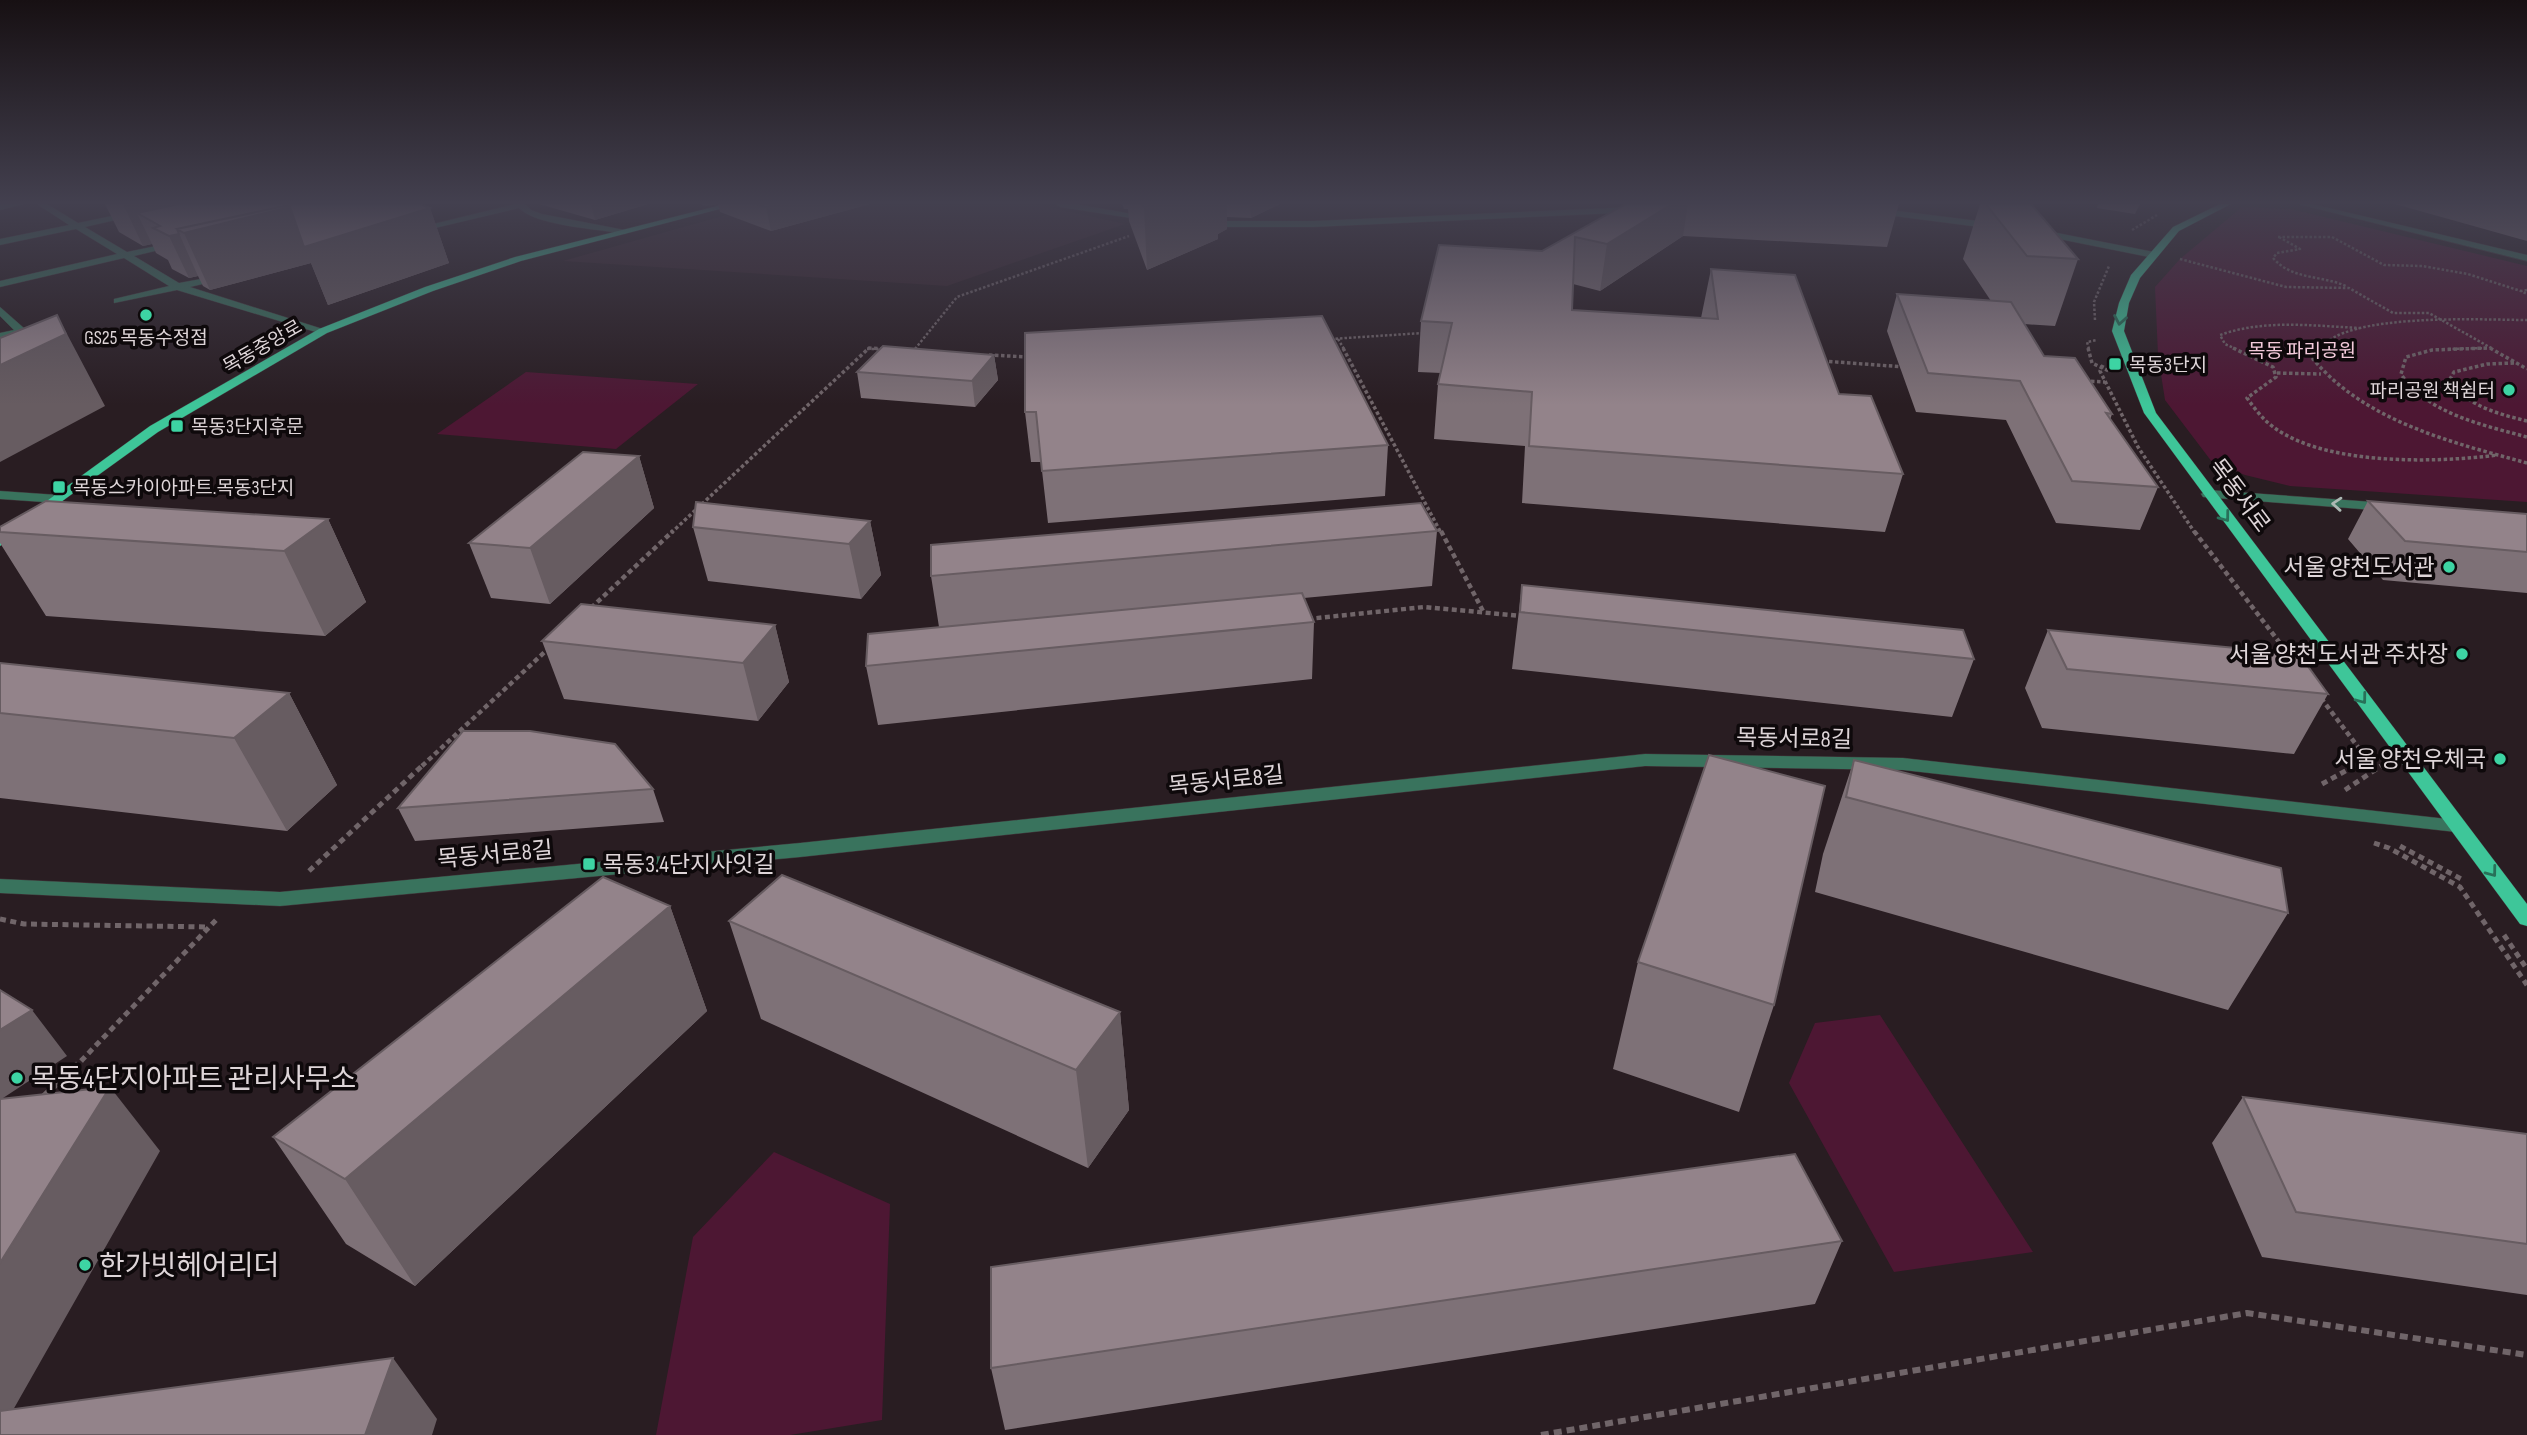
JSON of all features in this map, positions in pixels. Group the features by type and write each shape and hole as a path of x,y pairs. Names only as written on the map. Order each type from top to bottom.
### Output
{"main road":[{"name":"목동중앙로","path":"0,541 154,429 323,331 482,271"},
{"name":"목동서로","path":"2140,271 2124,303 2118,331 2150,413 2527,919"}],"street":[{"path":"0,284 59,271"},
{"path":"151,271 178,287 323,331"},
{"path":"118,300 231,274"},
{"path":"0,310 49,355"},
{"path":"0,336 23,331"},
{"path":"2208,494 2407,509"},
{"path":"0,495 58,499"},
{"name":"목동서로8길","path":"0,886 280,899 800,850 1645,760 1903,764 2456,826"}],"path":[{"path":"914,351 957,297 1031,271"},
{"path":"2095,324 2094,302 2107,271"},
{"path":"2227,271 2286,286 2349,288"},
{"path":"2291,271 2339,282 2393,313 2429,313 2527,369"},
{"path":"2455,271 2527,292"},
{"path":"2322,374 2277,373 2262,360 2225,344 2220,335 2234,328 2259,325 2360,328 2441,320 2527,320"},
{"path":"2360,328 2326,341 2315,351 2313,359 2322,374 2340,389 2410,425 2527,463"},
{"path":"1324,340 1435,333"},
{"path":"2095,336 2101,345"},
{"path":"1338,339 1483,611"},
{"path":"585,614 869,348 891,350"},
{"path":"2491,348 2457,348 2419,353 2406,357 2402,374 2410,387 2429,401 2474,421 2527,437"},
{"path":"903,350 927,352"},
{"path":"2102,354 2104,363 2100,371 2113,403 2158,482 2292,659"},
{"path":"980,355 1033,358"},
{"path":"1810,360 1905,367"},
{"path":"2516,363 2468,367 2454,372 2450,379 2460,394 2527,421"},
{"path":"2277,373 2276,377 2247,398 2261,418 2286,437 2350,454 2389,458 2471,460 2498,455"},
{"path":"2078,380 2105,382"},
{"path":"1302,620 1424,607 1524,616"},
{"path":"280,899 554,643"},
{"path":"2314,785 2327,784 2367,759 2317,693"},
{"path":"2375,836 2387,839 2462,879 2485,910"},
{"path":"2362,839 2389,848 2460,887 2527,985"},
{"path":"43,1100 238,897"},
{"path":"0,919 24,924 209,927"},
{"path":"2501,931 2527,969"},
{"path":"1541,1435 2247,1312 2527,1355"}],"shaded area":[{"path":"716,271 990,271 947,286"}],"green space":[{"name":"목동 파리공원","path":"2169,271 2527,271 2527,502 2290,486 2245,475 2212,462 2165,400 2158,355 2155,287"},
{"path":"526,372 698,384 616,449 437,434"},
{"path":"1880,1015 2033,1252 1894,1272 1789,1083 1815,1023"},
{"path":"774,1152 890,1204 882,1420 790,1435 656,1435 693,1237"}],"building":[{"path":"1433,271 1574,271 1572,310 1718,319 1711,271 1795,275 1839,394 1871,396 1903,474 1529,446 1532,392 1438,384 1452,323 1421,321"},
{"path":"1897,294 2011,302 2044,356 2075,358 2112,414 2106,413 2158,487 2072,481 2020,381 1928,373"},
{"path":"57,315 66,334 0,365 0,338"},
{"path":"1322,316 1388,445 1042,471 1036,412 1025,412 1025,333"},
{"path":"883,346 994,355 972,381 857,372"},
{"path":"583,452 639,456 530,548 469,543"},
{"path":"46,501 328,519 284,551 0,532 0,527"},
{"path":"2368,501 2527,514 2527,552 2405,541"},
{"path":"696,502 870,521 849,544 693,527"},
{"path":"1421,503 1437,531 931,576 931,545"},
{"path":"1522,585 1963,630 1974,659 1520,612"},
{"path":"1302,593 1314,622 866,666 868,634"},
{"path":"581,604 775,625 743,663 542,641"},
{"path":"2048,630 2299,654 2328,694 2067,669"},
{"path":"0,663 289,693 234,738 0,713"},
{"path":"463,731 530,731 615,744 653,789 398,808"},
{"path":"1709,755 1825,786 1774,1005 1638,962"},
{"path":"1854,760 2281,868 2288,913 1846,797"},
{"path":"782,875 1120,1012 1076,1070 729,921"},
{"path":"603,877 670,906 345,1179 273,1137"},
{"path":"0,990 32,1010 0,1030"},
{"path":"110,1087 0,1263 0,1099"},
{"path":"2243,1097 2527,1134 2527,1244 2296,1212"},
{"path":"1795,1154 1842,1241 991,1368 991,1267"},
{"path":"393,1358 365,1435 0,1435 0,1411"}],"place":[{"name":"GS25 목동수정점","path":"146,315"},
{"name":"목동3단지","path":"2115,364"},
{"name":"파리공원 책쉼터","path":"2509,390"},
{"name":"목동3단지후문","path":"177,426"},
{"name":"목동스카이아파트.목동3단지","path":"59,487"},
{"name":"서울 양천도서관","path":"2449,567"},
{"name":"서울 양천도서관 주차장","path":"2462,654"},
{"name":"서울 양천우체국","path":"2500,759"},
{"name":"목동3.4단지사잇길","path":"589,864"},
{"name":"목동4단지아파트 관리사무소","path":"17,1078"},
{"name":"한가빗헤어리더","path":"85,1265"}]}
